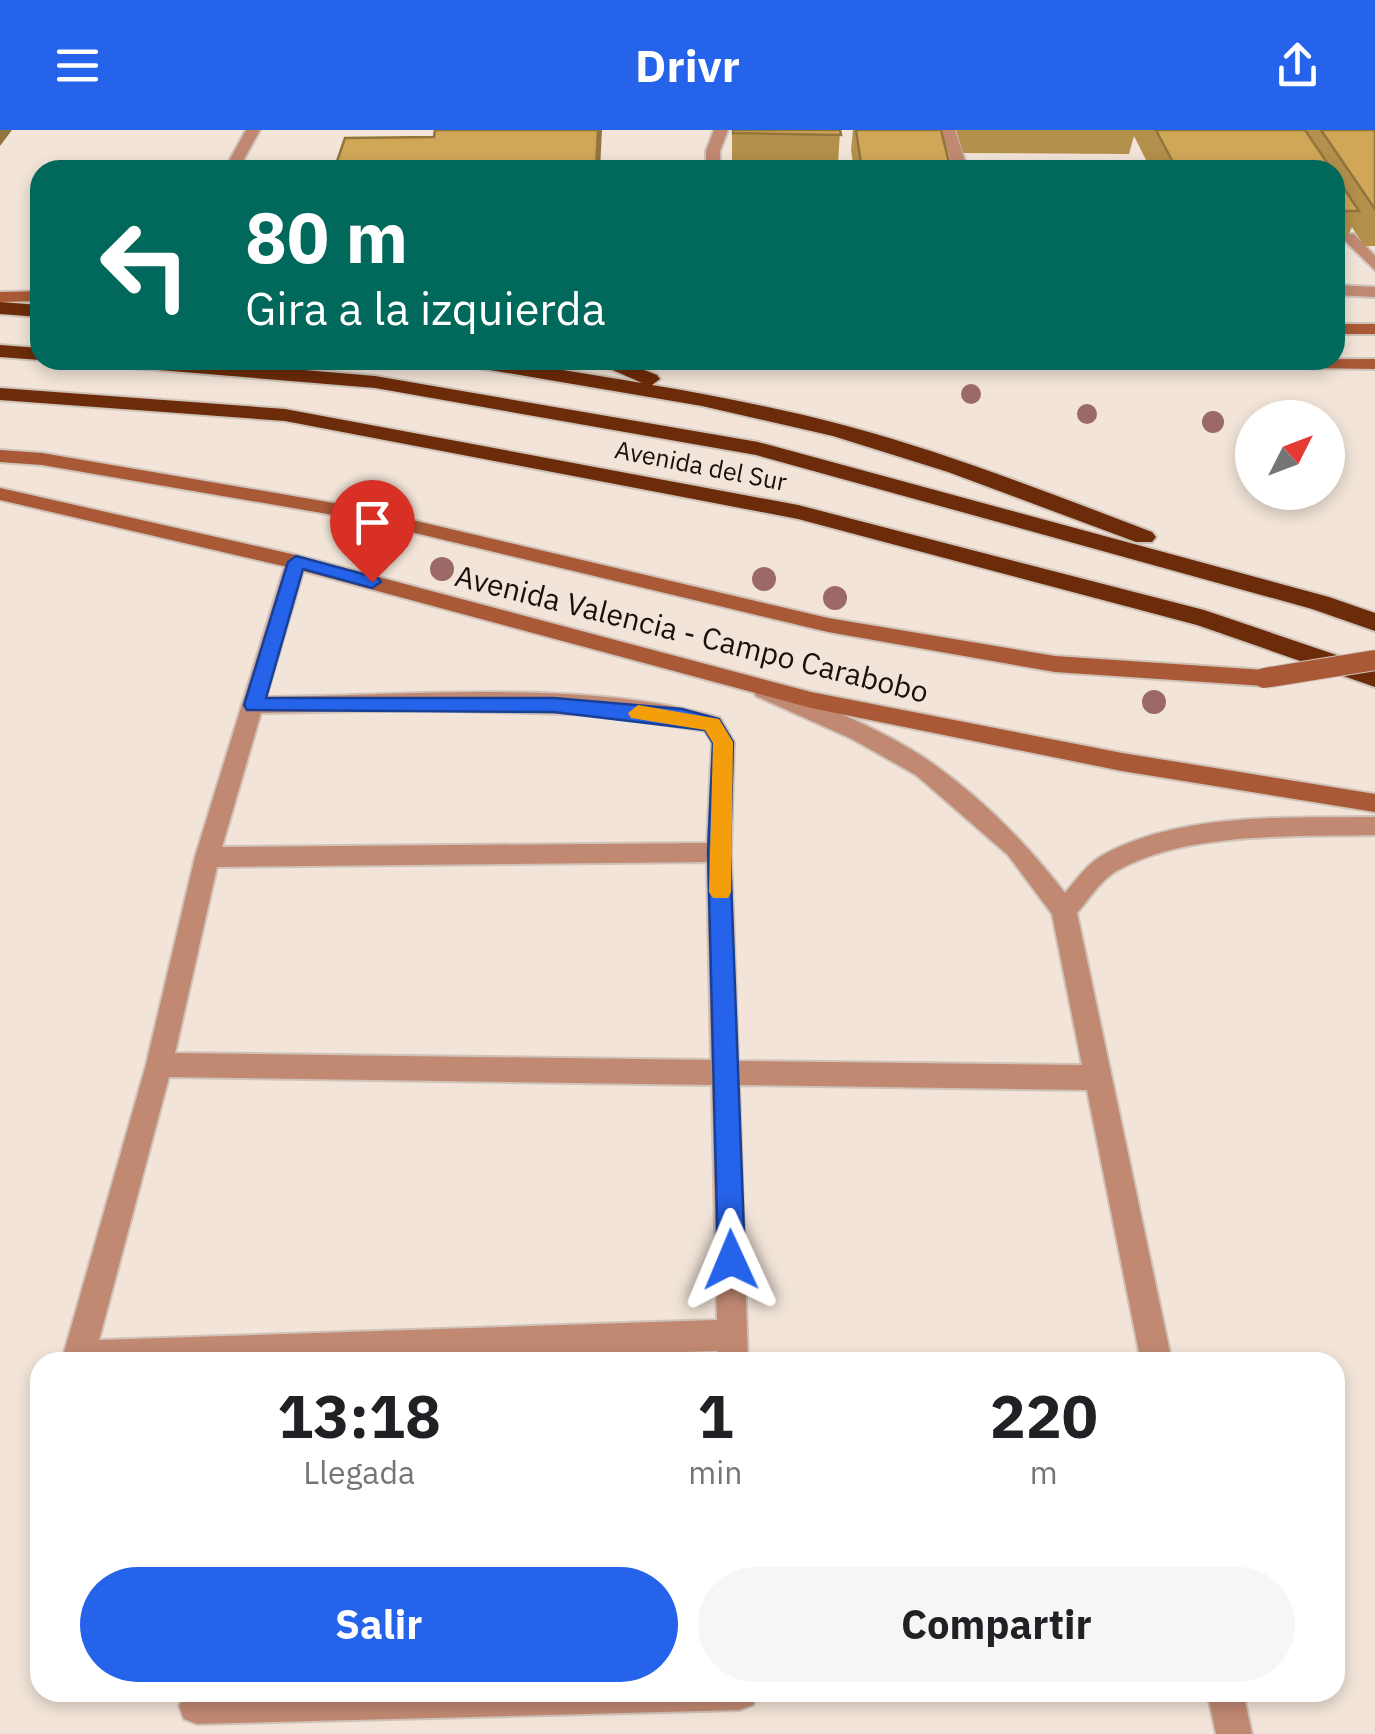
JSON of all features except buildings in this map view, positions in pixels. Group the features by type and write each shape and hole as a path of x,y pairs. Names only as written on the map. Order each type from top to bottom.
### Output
{"highway":[{"path":"0,308 30,310"},
{"path":"0,351 30,353"},
{"name":"Avenida del Sur","path":"230,370 375,382 758,449 1320,603 1375,622"},
{"path":"522,370 708,403 858,437 1013,488 1320,603"},
{"path":"625,370 708,403"},
{"name":"Avenida del Sur","path":"0,394 285,415 798,512 1204,618 1375,678"}],"street":[{"path":"237,160 253,130"},
{"path":"713,160 721,130"},
{"path":"948,130 958,160"},
{"path":"1349,237 1375,265"},
{"path":"1345,290 1375,292"},
{"path":"0,297 30,296"},
{"path":"1345,329 1375,329"},
{"path":"1345,364 1375,364"},
{"name":"Avenida Valencia - Campo Carabobo","path":"0,456 42,459 357,513 828,625 1055,664 1264,678 1375,660"},
{"name":"Avenida Valencia - Campo Carabobo","path":"0,494 296,562 811,700 1122,762 1375,803"},
{"path":"80,1352 159,1065 207,857 296,562"},
{"path":"750,684 860,734 924,769 1016,848 1064,911 1156,1352"},
{"path":"254,705 554,705 682,717 712,724 723,742 719,852 733,1349 453,1352"},
{"path":"1064,911 1110,862 1174,842 1278,828 1375,826"},
{"path":"207,857 719,852"},
{"path":"159,1065 1099,1078"},
{"path":"197,1706 352,1702"},
{"path":"1227,1702 1234,1734"}],"slow traffic":[{"path":"638,713 712,724 723,742 720,892"}],"route":[{"path":"372,582 296,562 254,705 554,705 682,717 712,724 723,742 719,852 731,1260"}]}
